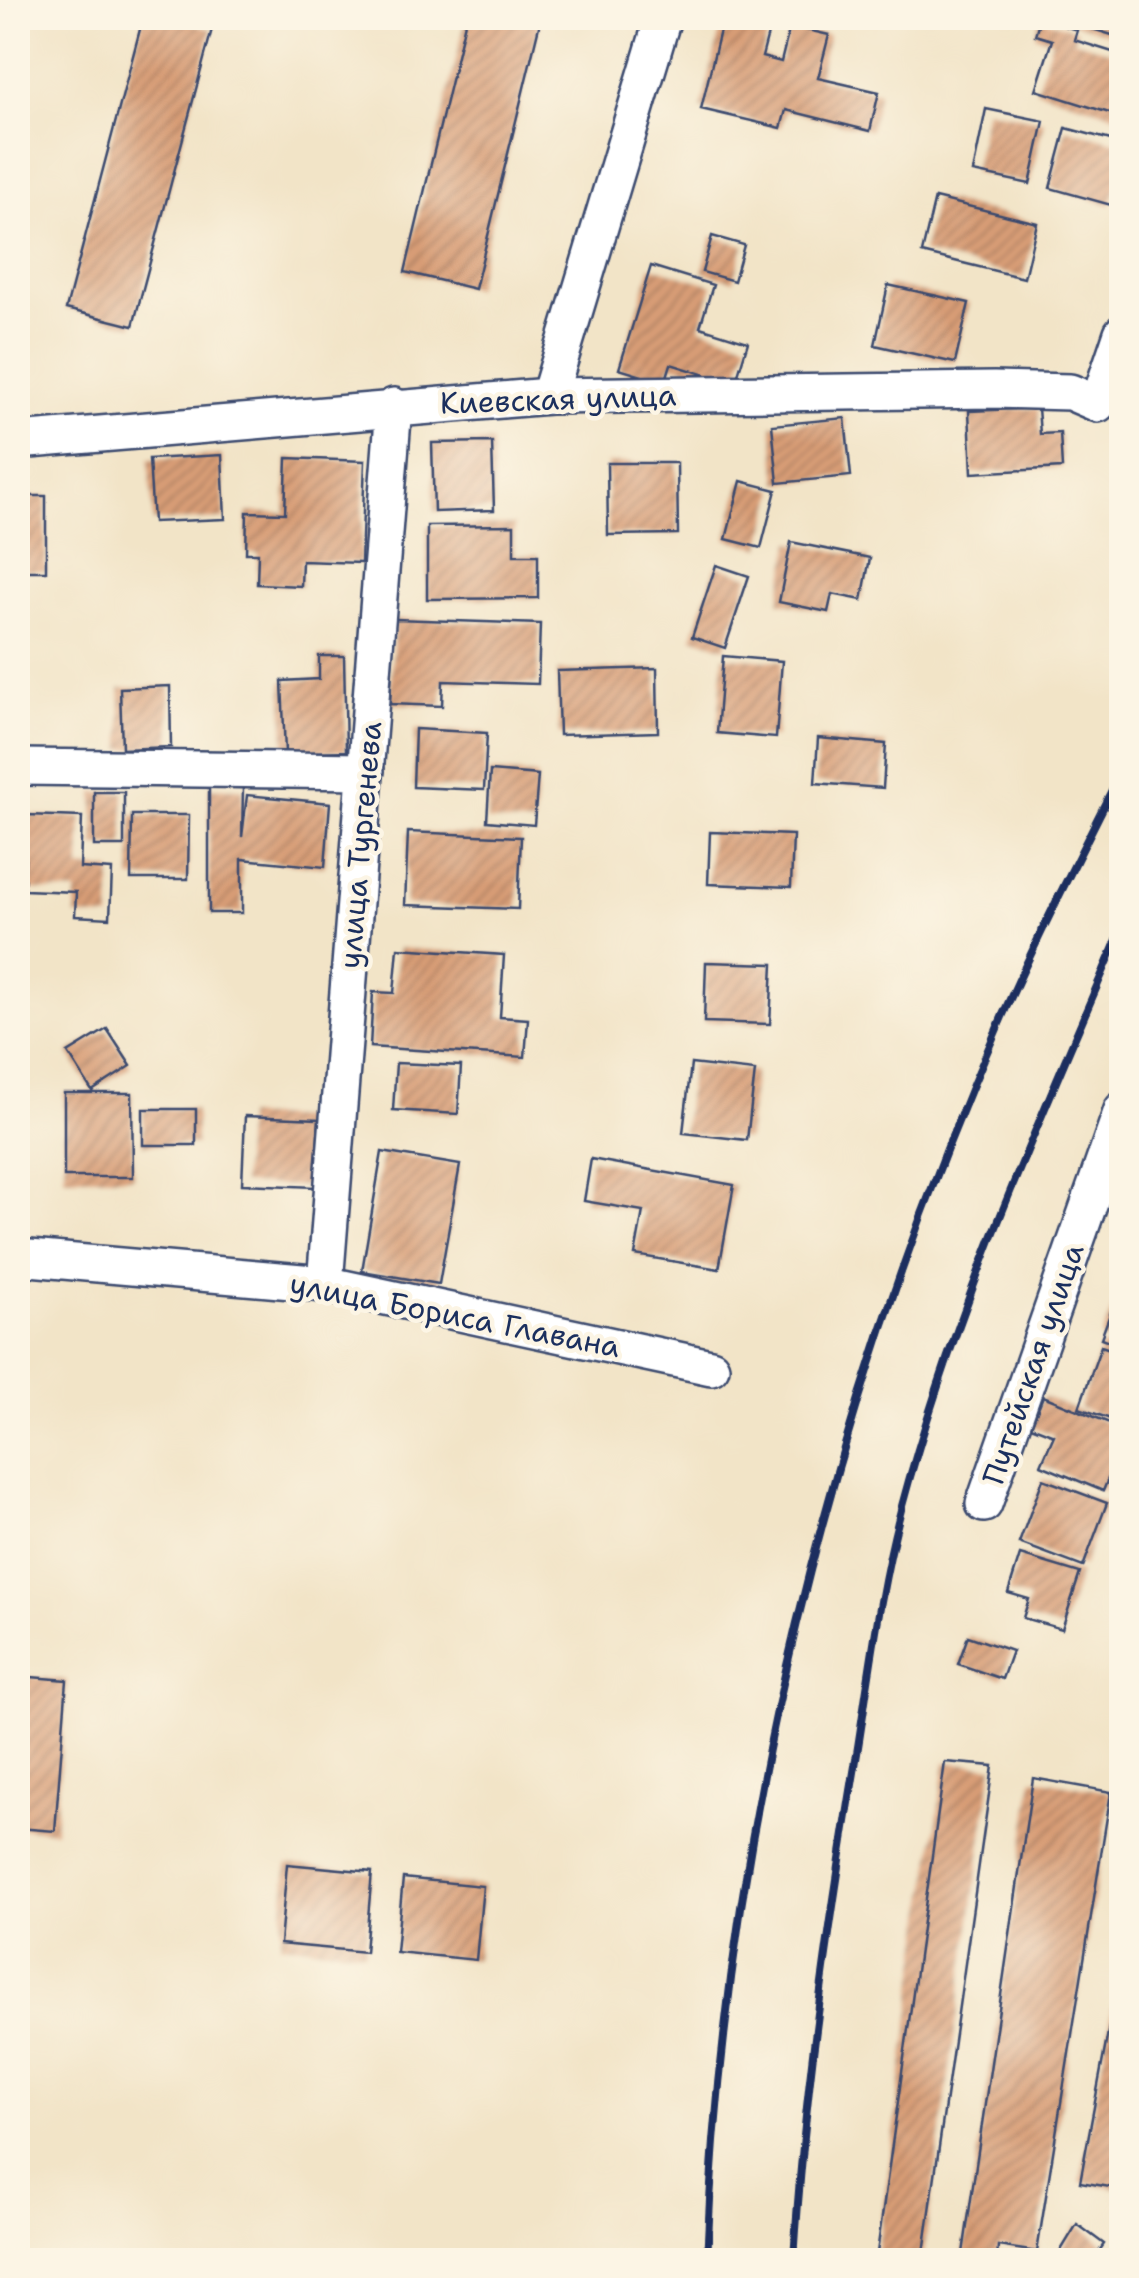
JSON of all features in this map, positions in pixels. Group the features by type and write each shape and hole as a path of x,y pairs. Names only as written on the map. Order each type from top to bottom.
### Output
{"street":[{"path":"549,396 664,18"},
{"name":"Киевская улица","path":"18,440 549,396 994,390 1070,392 1098,404 1122,333"},
{"name":"улица Тургенева","path":"325,1284 394,406"},
{"path":"18,767 366,770"},
{"name":"Путейская улица","path":"984,1504 1122,1110"},
{"name":"улица Бориса Главана","path":"18,1257 325,1284 711,1367"}],"building":[{"path":"143,18 168,18 212,29 133,326 66,309"},
{"path":"466,18 541,18 475,289 405,272"},
{"path":"723,18 770,26 762,57 781,62 790,26 829,35 818,78 879,92 870,131 786,110 781,128 701,109"},
{"path":"1040,18 1077,30 1074,40 1122,55 1122,117 1036,90 1052,40 1035,35"},
{"path":"1056,18 1122,18 1122,38"},
{"path":"986,109 1044,121 1030,184 973,172"},
{"path":"1066,128 1122,143 1122,164 1111,205 1050,188"},
{"path":"935,198 1037,223 1024,278 922,253"},
{"path":"712,236 744,245 734,281 702,272"},
{"path":"651,266 713,285 700,327 748,342 735,384 671,364 665,383 619,369"},
{"path":"888,285 969,303 955,363 875,345"},
{"path":"1038,408 1040,434 1060,433 1062,468 972,473 969,411"},
{"path":"845,418 851,476 778,483 772,425"},
{"path":"492,442 494,510 434,512 432,443"},
{"path":"222,455 225,519 153,522 149,459"},
{"path":"287,458 365,461 361,563 302,561 301,586 257,584 258,553 246,553 247,512 285,513"},
{"path":"607,463 677,463 678,534 608,535"},
{"path":"741,481 776,490 761,548 726,539"},
{"path":"18,496 46,496 46,571 18,571"},
{"path":"514,525 514,555 538,555 538,598 427,599 427,526"},
{"path":"791,542 870,558 862,600 832,594 828,612 779,602"},
{"path":"716,565 749,576 725,648 692,637"},
{"path":"394,619 540,624 538,684 443,681 442,706 390,704"},
{"path":"319,656 344,656 346,751 285,753 282,681 319,679"},
{"path":"723,656 782,661 776,738 717,733"},
{"path":"657,668 658,732 559,735 557,671"},
{"path":"170,686 171,747 122,749 120,688"},
{"path":"415,729 487,733 484,790 413,787"},
{"path":"818,738 886,744 883,788 815,783"},
{"path":"490,771 538,775 534,825 487,821"},
{"path":"209,787 243,788 242,837 247,795 330,803 325,867 242,859 242,913 209,913"},
{"path":"94,792 124,792 124,846 94,846"},
{"path":"27,815 82,817 80,868 112,870 110,918 75,916 76,892 24,890"},
{"path":"132,815 189,815 188,879 131,879"},
{"path":"408,832 521,837 518,909 405,905"},
{"path":"710,832 793,835 791,887 708,884"},
{"path":"398,948 504,955 500,1017 528,1019 525,1057 370,1047 373,992 394,993"},
{"path":"706,962 773,964 770,1024 704,1022"},
{"path":"107,1029 131,1066 92,1091 68,1053"},
{"path":"396,1063 461,1066 458,1114 393,1110"},
{"path":"691,1064 755,1071 747,1140 683,1133"},
{"path":"64,1093 132,1093 133,1177 64,1177"},
{"path":"143,1109 196,1109 196,1145 143,1145"},
{"path":"245,1116 319,1119 315,1187 242,1184"},
{"path":"382,1152 460,1165 439,1284 362,1271"},
{"path":"591,1159 734,1185 719,1269 635,1255 643,1211 584,1201"},
{"path":"1119,1290 1122,1291 1122,1346 1101,1338"},
{"path":"1101,1346 1122,1353 1122,1423 1079,1408"},
{"path":"1043,1396 1122,1428 1122,1465 1115,1462 1103,1491 1041,1465 1054,1435 1031,1426"},
{"path":"1043,1479 1107,1503 1083,1567 1019,1543"},
{"path":"1020,1555 1080,1573 1062,1629 1023,1618 1029,1599 1008,1593"},
{"path":"968,1636 1012,1651 1002,1679 958,1664"},
{"path":"18,1676 67,1680 55,1831 18,1828"},
{"path":"945,1762 993,1766 923,2260 876,2260"},
{"path":"1033,1778 1111,1792 1037,2252 998,2246 997,2260 962,2260"},
{"path":"287,1864 372,1872 365,1952 280,1944"},
{"path":"403,1878 483,1886 476,1960 396,1952"},
{"path":"1122,1968 1122,2189 1080,2182"},
{"path":"1077,2224 1104,2244 1093,2260 1055,2260"}],"railway":[{"path":"707,2260 718,2100 736,1941 762,1783 796,1625 838,1470 886,1316 941,1165 1016,986 1122,770"},
{"path":"794,2260 826,1951 894,1538 947,1358 1031,1141 1122,928"}]}
